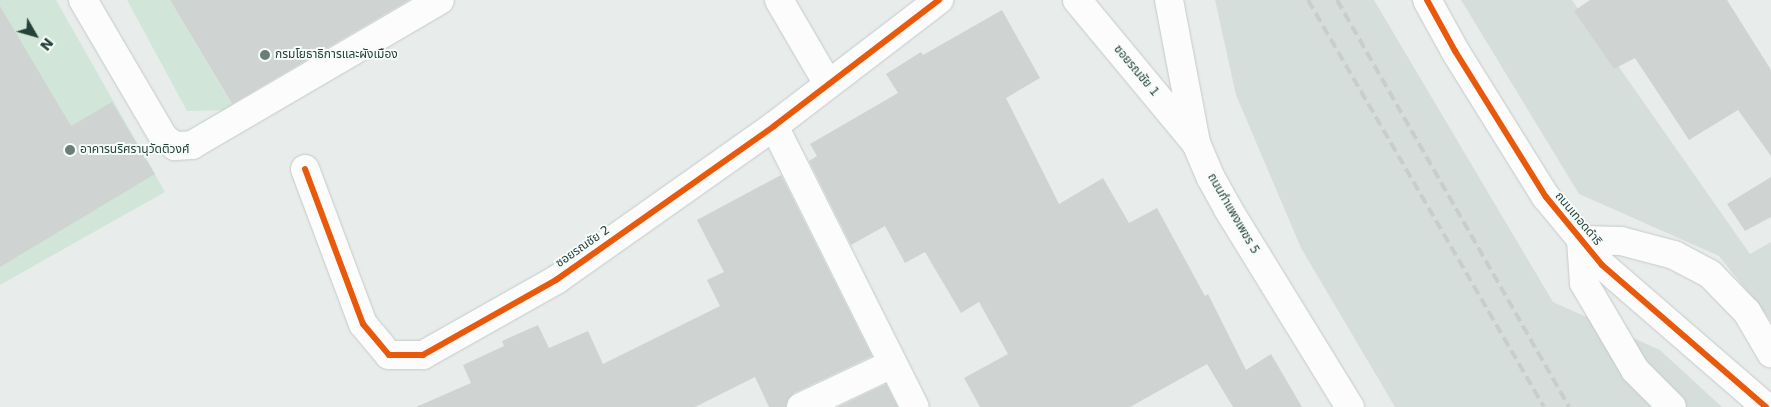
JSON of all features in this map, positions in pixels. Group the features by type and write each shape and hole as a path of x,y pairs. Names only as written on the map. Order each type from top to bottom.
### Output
{"street":[{"path":"83,0 164,138 175,146 192,146 440,0"},
{"path":"779,0 828,84"},
{"name":"ซอยรณชัย 2","path":"305,169 362,324 389,355 423,355 556,280 774,126 939,0"},
{"name":"ซอยรณชัย 1","path":"1077,0 1196,143"},
{"name":"ถนนกำแพงเพชร 5","path":"1169,0 1196,143 1228,209 1350,407"},
{"name":"ถนนเทอดดำริ","path":"1427,0 1454,51 1546,197 1581,240 1602,265 1766,407"},
{"path":"774,126 915,407"},
{"path":"1672,407 1635,370 1584,283 1581,240 1621,241 1665,253 1710,274 1747,312 1771,353"},
{"path":"801,407 892,364"}],"shaded area":[{"path":"1215,0 1374,0 1553,302 1660,350 1722,407 1395,407 1301,248 1236,95"},
{"path":"1461,0 1572,0 1750,254 1771,242 1771,321 1719,256 1579,194"}],"green space":[{"name":"อาคารนริศรานุวัดติวงศ์","path":"0,0 56,0 165,192 0,285"},
{"path":"127,0 170,0 235,110 187,111"}],"building":[{"name":"กรมโยธาธิการและผังเมือง","path":"170,0 409,0 232,104"},
{"path":"1590,0 1727,0 1771,70 1771,156 1738,110 1689,140 1635,58 1614,69 1574,11"},
{"name":"อาคารนริศรานุวัดติวงศ์","path":"0,6 71,126 112,102 155,174 0,267"},
{"path":"1002,10 1040,78 1006,98 1059,204 1103,178 1129,223 1157,208 1205,296 1208,294 1246,370 1271,354 1302,407 1233,407 1207,364 1130,407 980,407 964,378 1008,354 979,302 961,313 925,252 905,263 885,226 851,245 809,161 817,156 810,144 898,93 886,74 921,52 923,55"},
{"path":"781,175 872,356 794,393 788,399 786,407 769,407 755,377 695,407 416,407 471,383 463,365 504,346 502,341 538,325 549,348 588,331 603,364 720,306 707,280 724,272 697,220"},
{"path":"1771,177 1771,217 1745,231 1727,204"},
{"path":"886,384 898,407 838,407"}],"railway":[{"path":"1308,0 1544,407"},
{"path":"1337,0 1569,407"}],"cycle path":[{"path":"305,169 363,324 389,355 423,355 556,280 774,126 939,0"},
{"path":"1427,0 1455,51 1546,197 1602,265 1766,407"}],"place":[{"name":"กรมโยธาธิการและผังเมือง","path":"265,55"},
{"name":"อาคารนริศรานุวัดติวงศ์","path":"70,150"}]}
